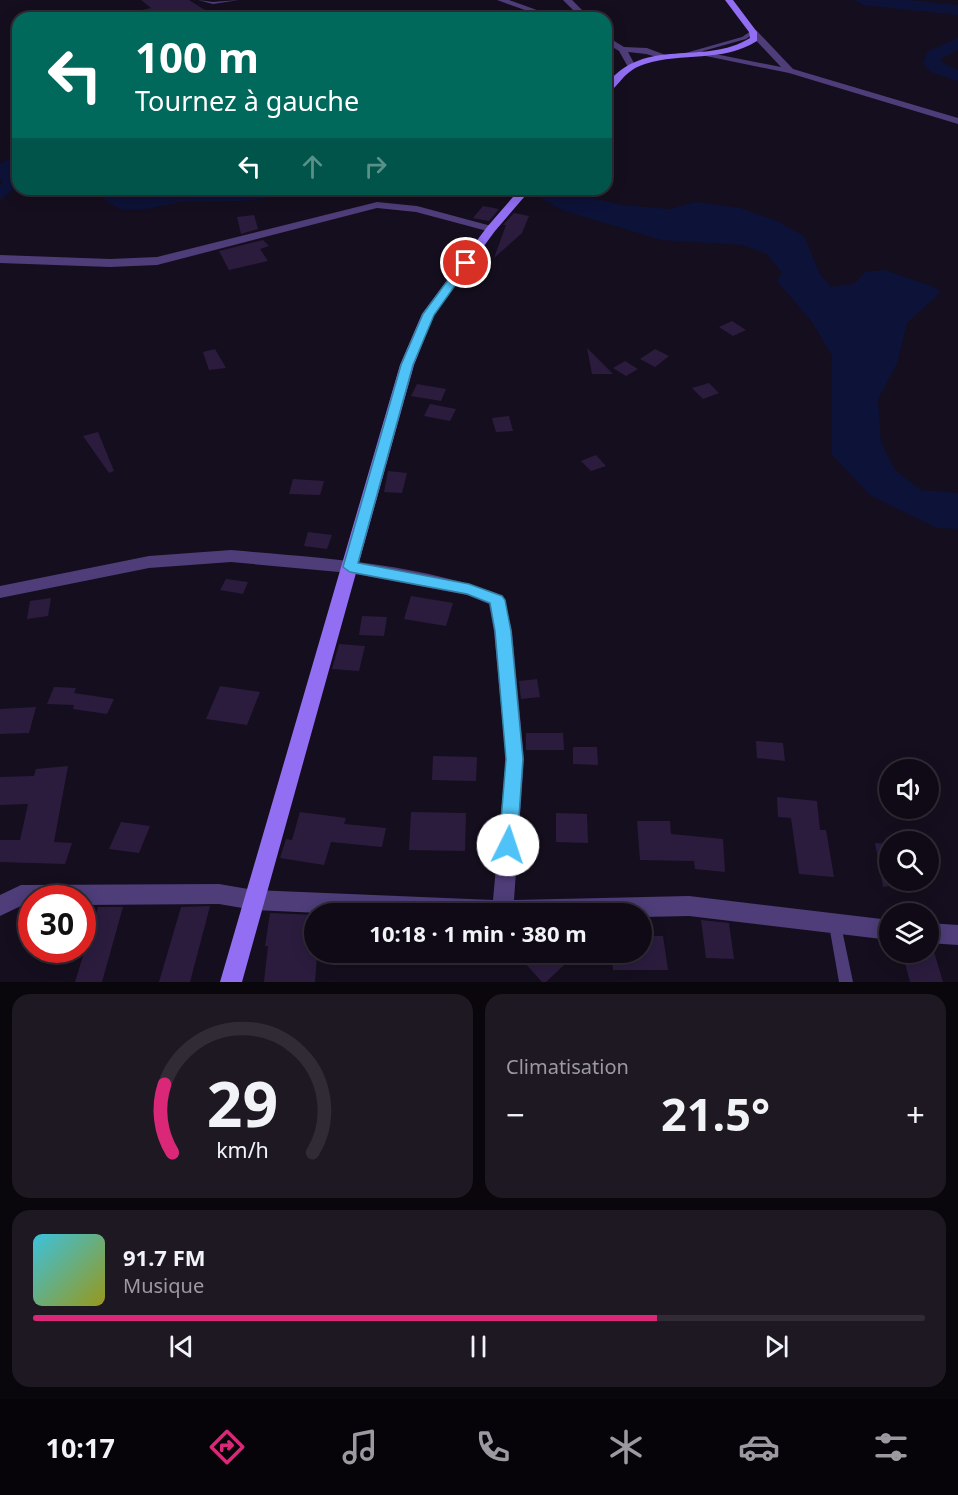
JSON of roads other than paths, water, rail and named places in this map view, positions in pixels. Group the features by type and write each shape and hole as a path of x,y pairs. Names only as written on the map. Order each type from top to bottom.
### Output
{"main road":[{"path":"612,85 631,65 664,56 700,54 747,45 754,39 753,32 729,0"},
{"path":"231,982 407,365 428,314 491,229 521,195"}],"street":[{"path":"501,0 537,12"},
{"path":"567,0 580,12"},
{"path":"753,32 790,71"},
{"path":"612,43 622,49 647,51 664,56"},
{"path":"622,49 631,65"},
{"path":"700,54 790,71 958,121"},
{"path":"0,260 110,263 158,261 377,205 417,209 491,229"},
{"path":"0,592 149,562 231,556 350,567 469,589 497,600 503,631 515,759 504,903"},
{"path":"0,906 21,895 219,894 254,900 329,903"},
{"path":"652,907 689,906 879,929"},
{"path":"939,934 958,935"}],"lane":[{"path":"200,0 213,3 237,0"},
{"path":"684,54 744,38 753,32"},
{"path":"835,925 846,982"}],"waterway":[{"path":"863,0 958,10"},
{"path":"958,43 934,55 932,63 937,68 958,76"}]}
